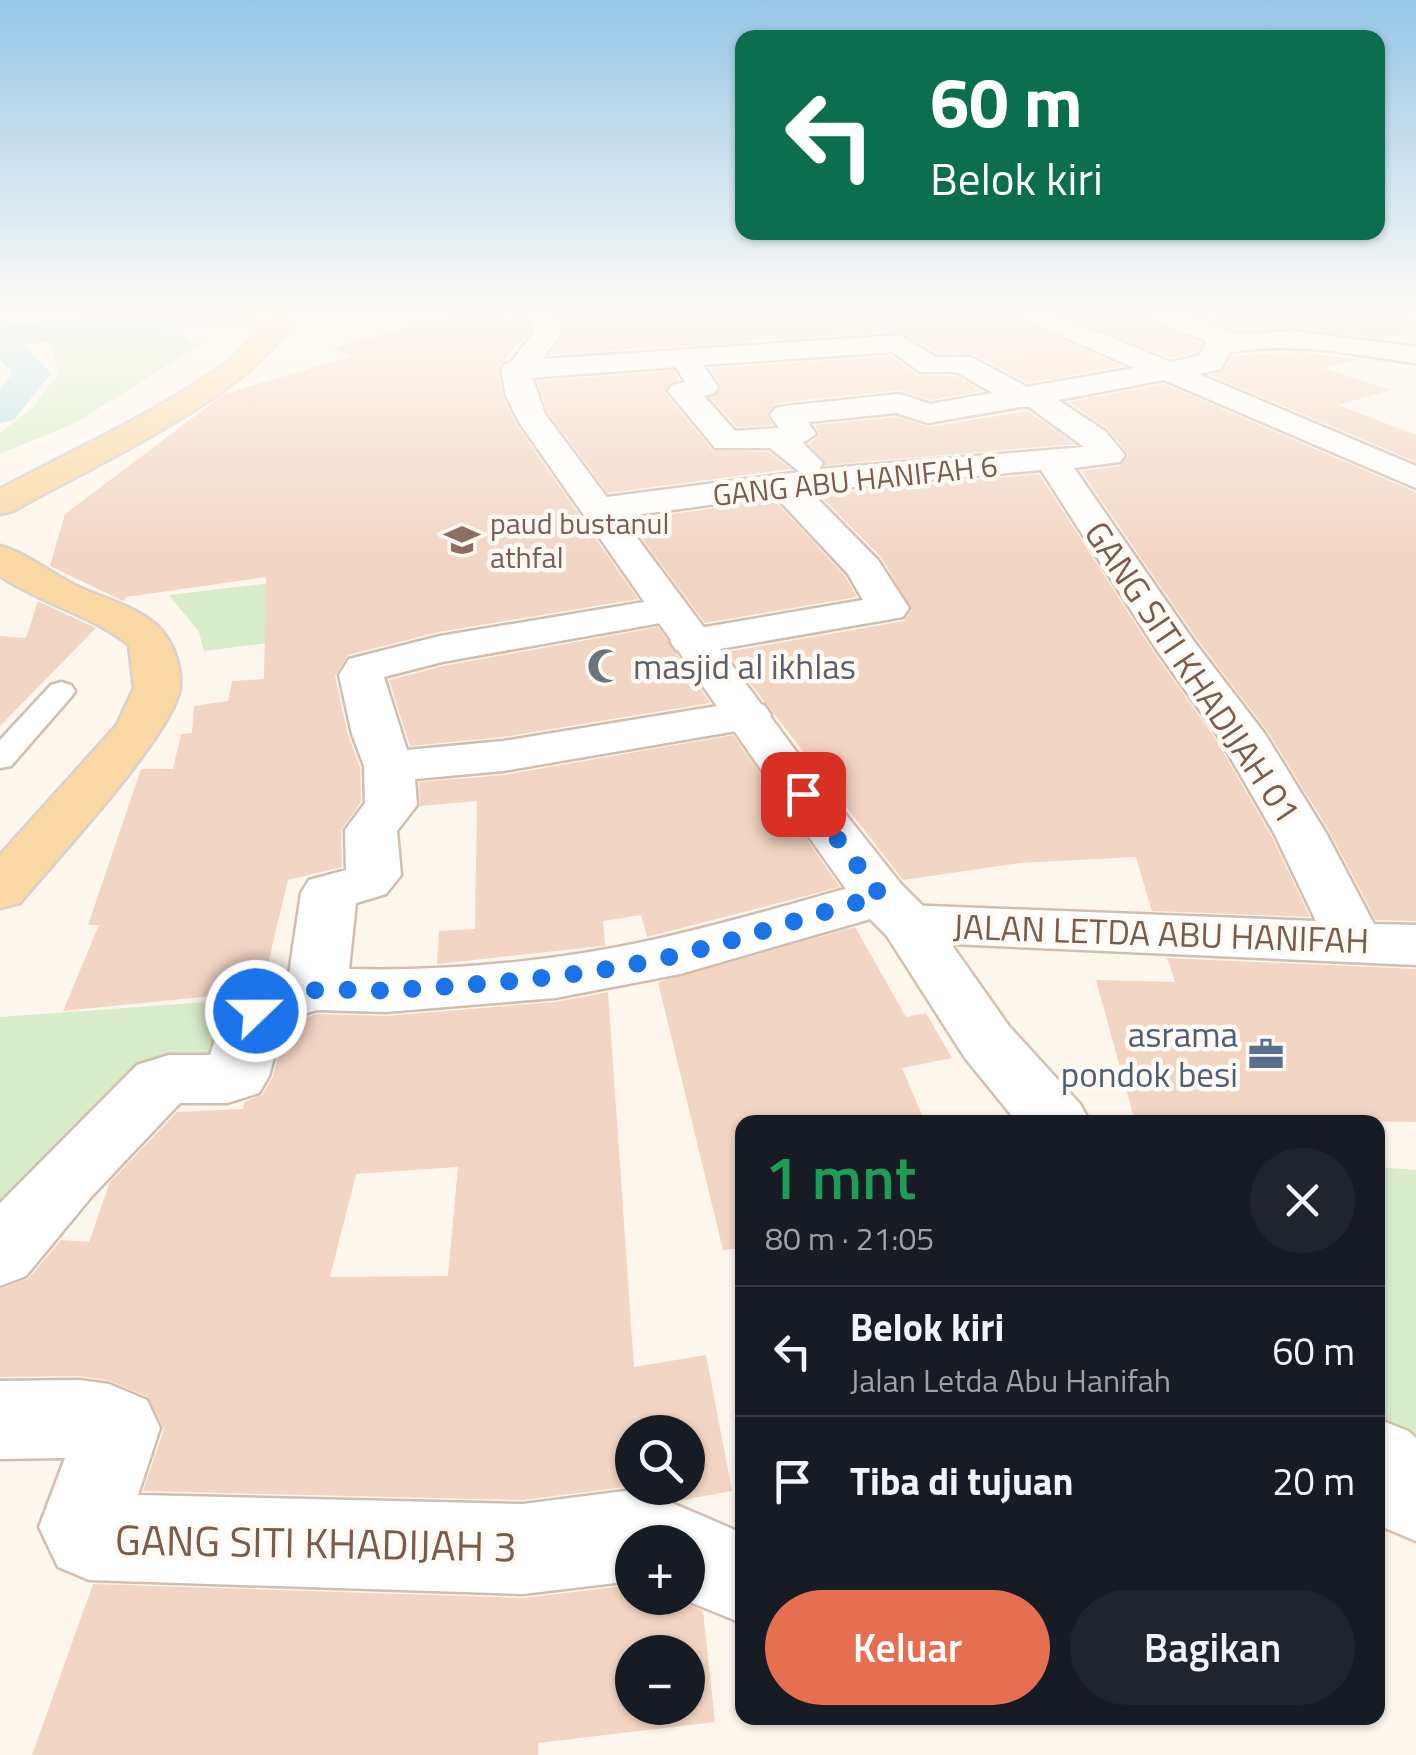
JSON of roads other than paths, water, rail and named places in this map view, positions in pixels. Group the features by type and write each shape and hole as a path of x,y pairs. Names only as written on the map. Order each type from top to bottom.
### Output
{"main road":[{"path":"0,503 196,393"},
{"path":"0,558 42,586 130,625 153,649 157,688 138,730 0,890"}],"street":[{"name":"JALAN LETDA ABU HANIFAH","path":"521,393 530,415 679,626 894,910 988,1042 1050,1115"},
{"path":"685,393 726,441 800,434 786,415 899,403 928,414 1058,393"},
{"path":"1020,393 1030,398"},
{"path":"1219,393 1416,478"},
{"name":"GANG ABU HANIFAH 6","path":"598,508 802,481 1053,462 1104,456 1108,452 1094,438 1030,398"},
{"path":"317,989 329,894 366,882 374,875 371,830 391,806 389,766 376,734 362,675 365,668 440,649 888,608 802,481 778,438"},
{"name":"GANG SITI KHADIJAH 01","path":"1053,462 1178,649 1241,734 1300,833 1354,940"},
{"path":"389,766 503,756 748,715"},
{"name":"JALAN LETDA ABU HANIFAH","path":"894,910 1416,945"},
{"path":"0,1254 68,1176 160,1082 172,1077 234,1078 241,1070 259,1005 317,989 385,991 555,977 894,910"},
{"name":"GANG SITI KHADIJAH 3","path":"0,1420 94,1420 112,1422 118,1428 82,1527 89,1536 104,1539 523,1549 615,1536"},
{"path":"705,1563 735,1575"}],"lane":[{"path":"0,759 61,691"}],"waterway":[{"path":"0,412 16,393"}],"place":[{"name":"paud bustanul athfal","path":"462,540"},
{"name":"masjid al ikhlas","path":"605,666"},
{"name":"asrama pondok besi","path":"1266,1054"}]}
